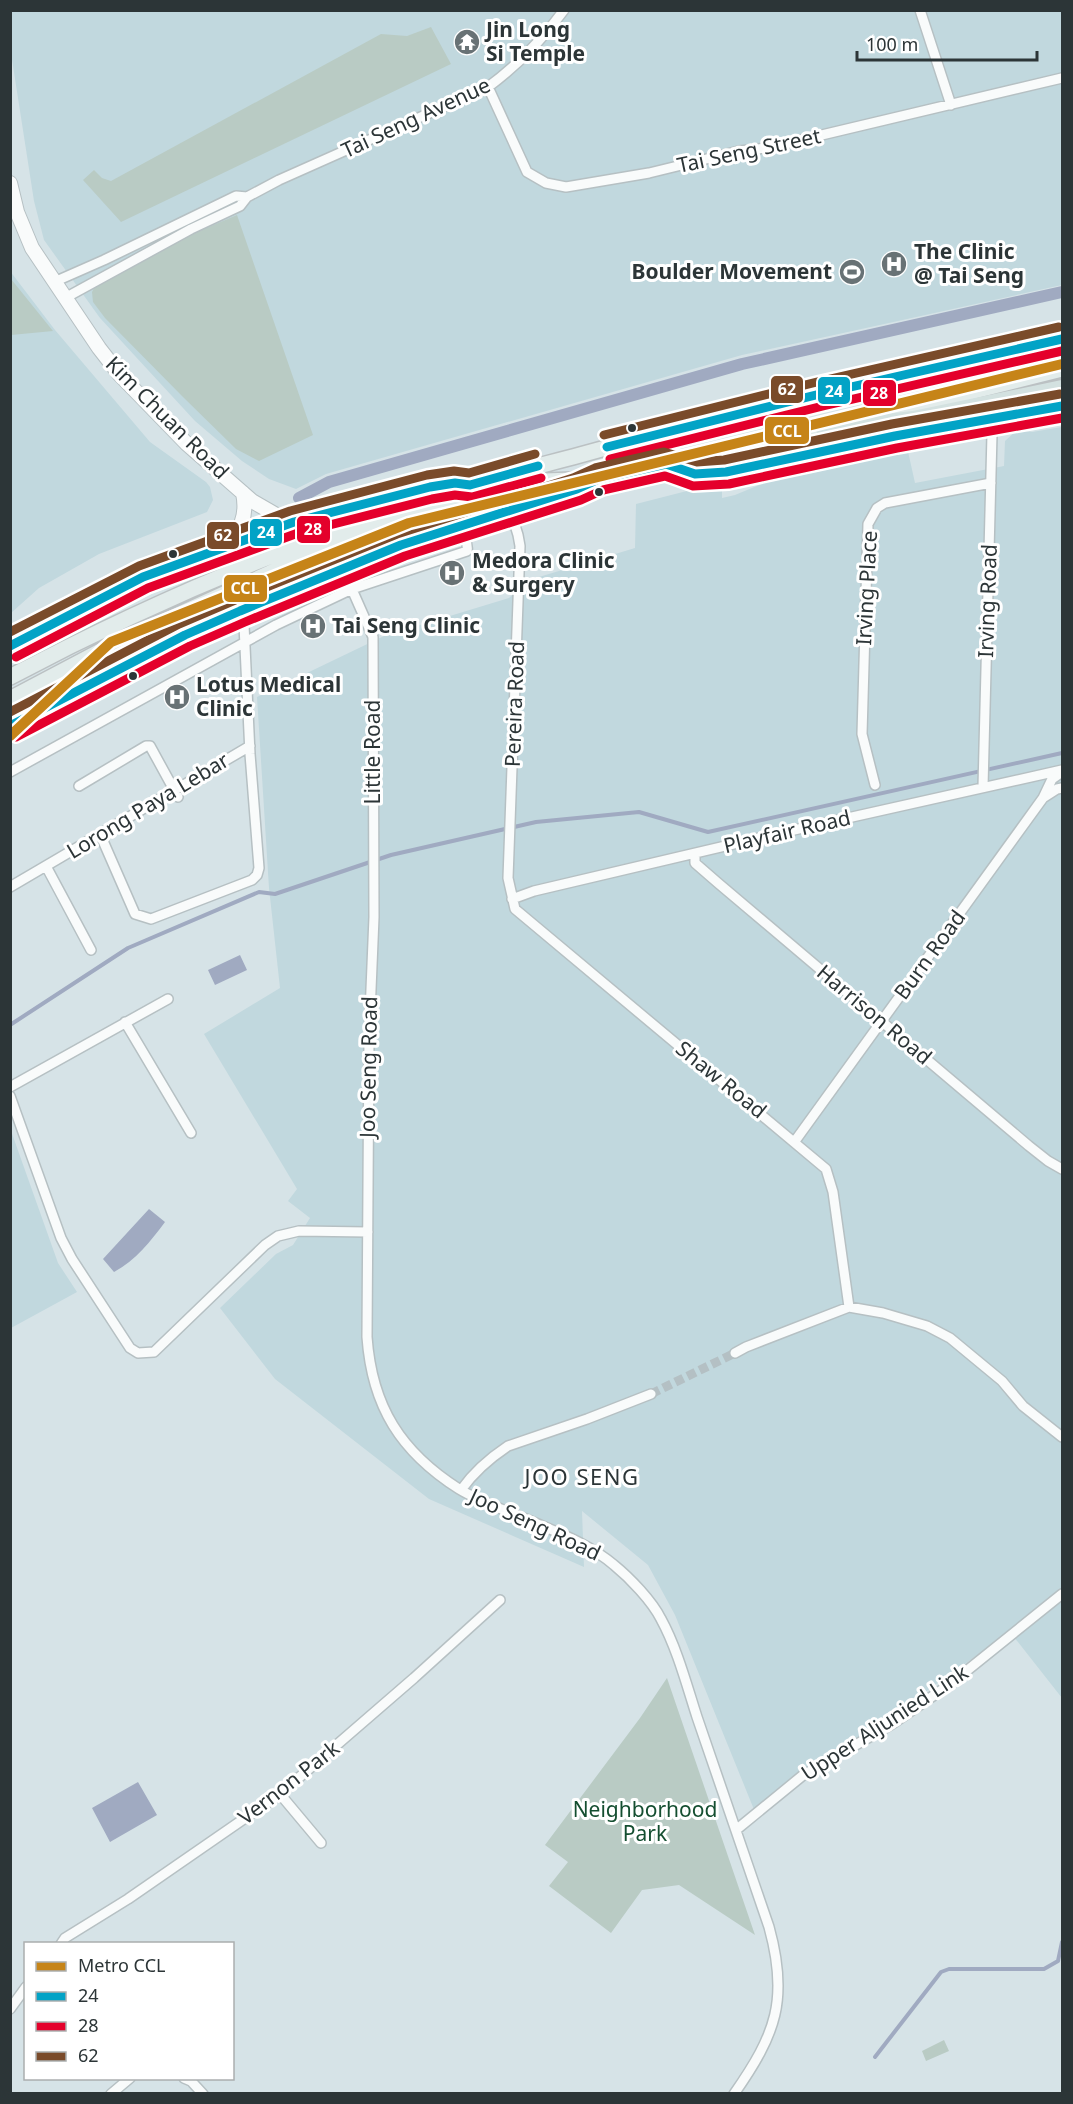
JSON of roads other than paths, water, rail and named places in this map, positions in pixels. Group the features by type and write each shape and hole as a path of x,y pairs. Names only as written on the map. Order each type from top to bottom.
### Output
{"highway":[{"path":"824,429 913,419 1062,388"}],"main road":[{"name":"Kim Chuan Road","path":"10,183 21,225 32,248 99,348 120,375 187,444 243,494 264,509 294,522"},
{"path":"10,677 178,594 274,553 470,485 630,441 820,394 1062,339"},
{"path":"10,699 116,643 347,538 439,509 545,481 599,479 824,429 1062,369"},
{"path":"666,464 695,474 726,472 895,436 1062,406"},
{"path":"10,726 185,635 240,611 401,545 577,489 599,479"},
{"path":"14,643 143,578 294,522 430,487 455,483 470,485"},
{"name":"Kim Chuan Road","path":"225,548 242,525 245,504 243,494"}],"street":[{"name":"Tai Seng Avenue","path":"65,298 190,229 240,206 247,197 279,180 488,87 513,68 542,39 564,10"},
{"path":"920,10 951,105"},
{"name":"Tai Seng Street","path":"488,87 527,172 546,183 566,187 650,173 739,151 767,148 1062,78"},
{"name":"Tai Seng Avenue","path":"54,282 105,260 236,196 247,197"},
{"name":"Irving Road","path":"980,420 986,424 992,434 983,786"},
{"name":"Irving Place","path":"874,785 862,734 868,524 877,508 885,502 991,483"},
{"name":"Pereira Road","path":"510,509 519,535 520,546 508,878 512,899"},
{"path":"10,772 244,641 352,589 467,551 466,540 456,528"},
{"name":"Little Road","path":"343,569 373,637 373,941"},
{"path":"100,834 135,914 141,918 151,919 252,880 259,868 244,625 240,611"},
{"path":"79,786 146,746 150,746 176,793"},
{"name":"Lorong Paya Lebar","path":"10,887 176,793 250,746"},
{"name":"Playfair Road","path":"512,899 534,891 983,786 1062,770"},
{"name":"Burn Road","path":"795,1141 1043,798 1052,778 1062,770"},
{"name":"Burn Road","path":"1043,798 1062,788"},
{"name":"Harrison Road","path":"695,854 695,863 710,876 1035,1151 1062,1169"},
{"name":"Lorong Paya Lebar","path":"46,866 91,950"},
{"name":"Shaw Road","path":"512,899 515,909 524,917 826,1169 833,1192 849,1307"},
{"name":"Joo Seng Road","path":"373,941 369,1038 367,1337 375,1387 403,1441 432,1471 461,1490 577,1541 604,1557 637,1587 661,1618 684,1677 769,1927 777,1957 778,2001 768,2038 752,2068 734,2094"},
{"path":"10,1087 168,999"},
{"path":"125,1022 191,1133"},
{"path":"10,1096 61,1238 124,1340 138,1353 154,1352 265,1245 278,1236 299,1231 368,1232"},
{"path":"735,1353 849,1307 883,1313 927,1326 951,1338 1002,1381 1023,1406 1062,1437"},
{"path":"461,1490 467,1481 497,1453 508,1446 651,1394"},
{"name":"Upper Aljunied Link","path":"736,1830 802,1776 892,1724 949,1685 1062,1594"},
{"name":"Vernon Park","path":"62,1942 65,1938 128,1899 280,1794 500,1600"},
{"path":"280,1794 321,1842"},
{"path":"10,2010 24,1990"},
{"path":"111,2094 128,2080"},
{"path":"188,2080 203,2094"}],"waterway":[{"path":"299,498 329,482 742,364 1062,292"},
{"path":"10,1025 128,948 259,892 275,894 391,855 536,822 639,812 708,832 1062,753"},
{"path":"875,2057 941,1972 949,1969 1044,1969 1058,1961 1062,1942"}],"tunnel":[{"path":"651,1394 735,1353"}],"metro line":[{"name":"CCL","path":"10,736 111,642 409,523 1062,364"}],"place":[{"name":"Jin Long Si Temple","path":"467,42"},
{"name":"The Clinic @ Tai Seng","path":"894,264"},
{"name":"Boulder Movement","path":"852,272"},
{"name":"Medora Clinic & Surgery","path":"452,573"},
{"name":"Tai Seng Clinic","path":"313,626"},
{"name":"Lotus Medical Clinic","path":"177,697"}],"district":[{"name":"JOO SENG","path":"582,1477"}],"park label":[{"name":"Neighborhood Park","path":"645,1822"}]}
